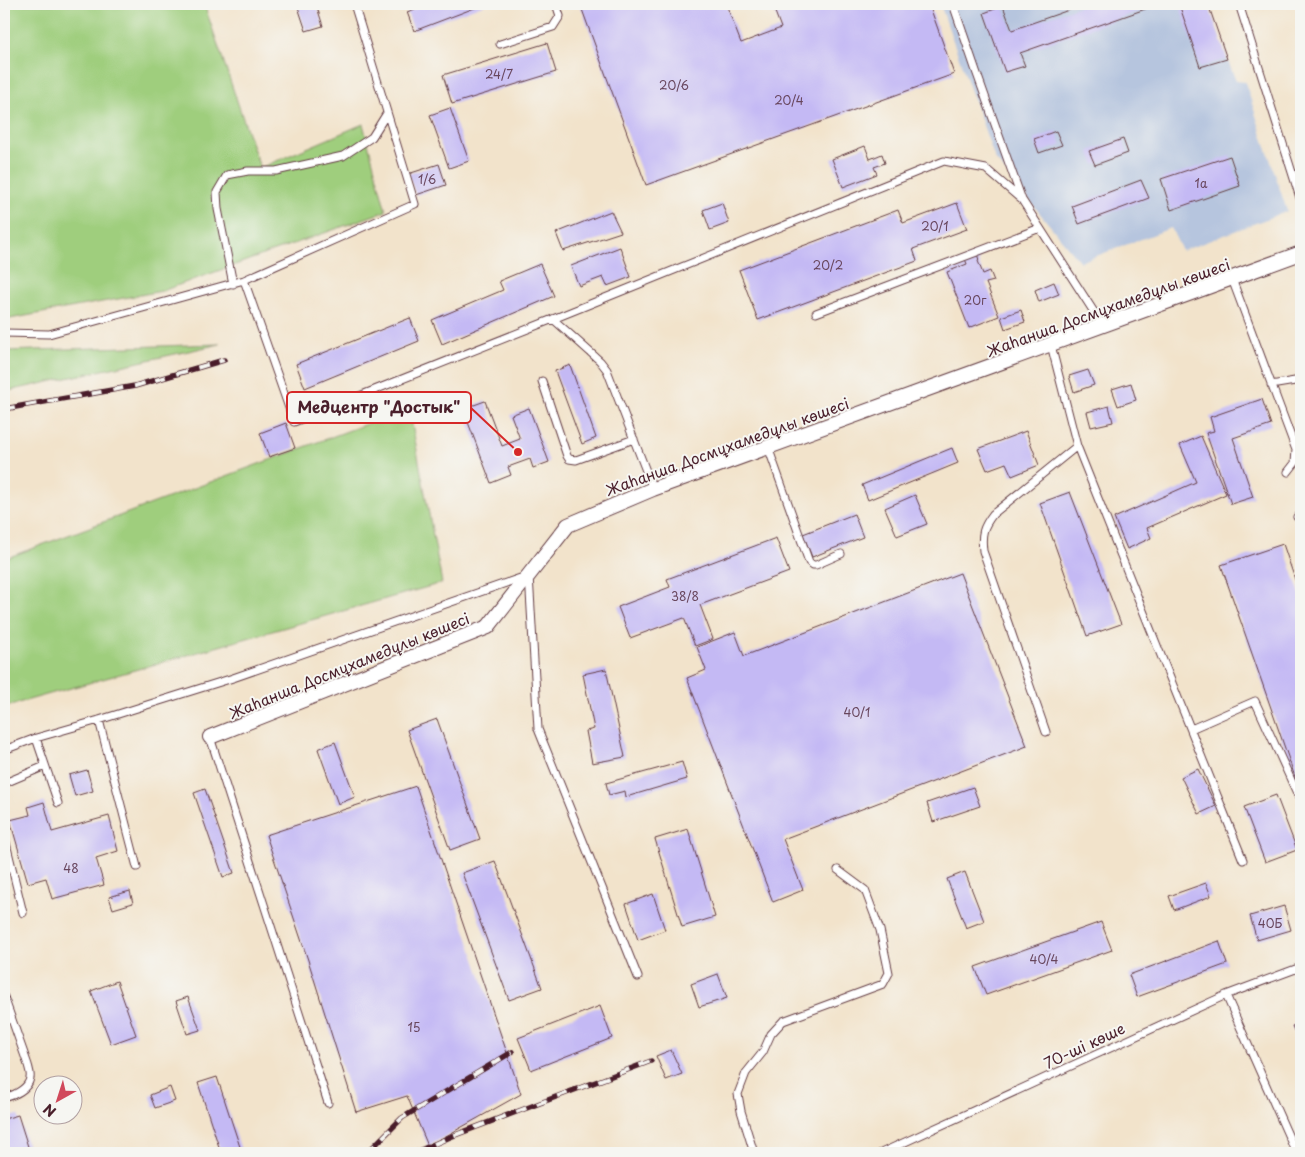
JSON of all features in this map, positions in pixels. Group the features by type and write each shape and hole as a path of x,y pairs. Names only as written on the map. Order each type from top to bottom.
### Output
{"street":[{"name":"Жаһанша Досмұхамедұлы көшесі","path":"210,737 488,627 568,525 653,489 1301,253"}],"lane":[{"path":"4,333 49,334 233,284 415,204 354,4"},
{"path":"500,44 553,27 560,16 556,4"},
{"path":"953,4 1022,200 1103,326"},
{"path":"1239,4 1301,200"},
{"path":"233,284 218,209 217,192 227,175 248,171 276,171 343,156 372,138 387,113"},
{"path":"244,280 294,422 944,161 986,168 1022,200"},
{"path":"816,313 1040,228"},
{"path":"1232,279 1296,450 1295,463 1288,472"},
{"path":"554,319 600,361 607,370 653,489"},
{"path":"1051,345 1077,446 1244,860"},
{"path":"1271,385 1301,380"},
{"path":"542,381 569,459 576,460 634,439"},
{"path":"1046,732 982,551 981,539 984,526 993,514 1077,446"},
{"path":"768,447 809,562 816,565 841,554"},
{"path":"4,750 36,738 233,678 529,575 538,729 638,977"},
{"path":"1191,729 1255,701 1301,802"},
{"path":"99,720 137,866"},
{"path":"210,737 328,1104"},
{"path":"36,738 58,803"},
{"path":"4,784 45,766"},
{"path":"4,835 23,914"},
{"path":"754,1153 741,1111 738,1094 746,1074 763,1052 771,1034 783,1021 883,984 889,973 880,930 865,890 838,870"},
{"name":"70-ші көше","path":"881,1153 1226,995 1301,967"},
{"path":"1226,995 1296,1153"},
{"path":"4,997 31,1076 27,1085 16,1094 4,1098"}],"shaded area":[{"path":"940,4 1208,4 1236,81 1245,82 1287,211 1182,251 1171,228 1080,262 995,159"}],"green space":[{"path":"4,4 204,4 260,168 363,124 386,211 162,291 4,320"},
{"path":"220,344 4,392 4,351"},
{"path":"409,408 442,583 4,707 4,559"}],"building":[{"path":"297,4 316,4 323,26 306,31"},
{"path":"428,4 485,4 414,31 407,12"},
{"path":"580,4 726,4 741,43 781,28 772,4 929,4 954,74 646,185"},
{"path":"1086,4 1150,4 1151,7 1020,53 1025,66 1005,72 984,13 1003,6 1012,30"},
{"path":"1179,4 1208,4 1227,59 1200,67"},
{"path":"547,43 556,72 452,104 443,75"},
{"path":"450,108 469,161 449,168 430,115"},
{"path":"1056,131 1062,145 1039,153 1034,139"},
{"path":"1123,139 1128,153 1095,165 1089,151"},
{"path":"865,146 870,159 882,154 885,163 874,167 877,174 843,187 832,159"},
{"path":"1230,156 1240,186 1171,210 1161,179"},
{"path":"439,164 446,185 416,195 408,174"},
{"path":"1141,180 1149,198 1079,224 1072,206"},
{"path":"722,203 729,223 710,230 703,210"},
{"path":"957,203 967,229 913,249 917,261 758,320 739,270 898,210 903,223"},
{"path":"611,211 621,232 563,251 556,233"},
{"path":"620,247 631,277 607,286 603,277 579,286 571,266"},
{"path":"977,254 983,274 990,271 994,281 986,283 999,316 969,328 947,272 967,264 965,259"},
{"path":"540,264 554,296 442,344 432,320 503,290 499,281"},
{"path":"1054,282 1059,294 1039,302 1035,290"},
{"path":"1021,310 1025,322 1005,329 1001,317"},
{"path":"410,318 419,341 305,388 296,364"},
{"path":"570,365 596,438 582,444 555,371"},
{"path":"1088,370 1094,385 1074,392 1069,376"},
{"path":"1131,383 1136,400 1118,406 1112,389"},
{"path":"1262,399 1271,425 1233,438 1253,497 1231,504 1206,433 1214,431 1210,417"},
{"path":"485,401 502,446 520,439 511,415 529,408 549,462 533,468 530,459 508,467 511,475 491,483 463,409"},
{"path":"1109,406 1113,422 1091,427 1087,412"},
{"path":"286,423 295,448 269,457 260,433"},
{"path":"1026,431 1039,465 1012,476 1006,463 987,470 978,449"},
{"path":"1201,436 1226,494 1147,528 1151,538 1127,549 1114,518 1196,482 1180,445"},
{"path":"952,448 958,463 868,500 862,485"},
{"path":"1070,492 1121,624 1087,636 1040,503"},
{"path":"915,495 927,524 897,536 885,508"},
{"path":"854,514 863,537 812,557 803,534"},
{"path":"776,538 789,572 700,605 713,639 695,646 684,618 630,638 618,607 670,587 667,579"},
{"path":"1283,544 1301,597 1301,794 1221,565"},
{"path":"960,573 1027,746 783,839 803,890 773,902 687,678 706,670 697,647 735,632 744,656"},
{"path":"606,669 625,757 592,763 586,731 594,729 583,674"},
{"path":"437,719 480,839 450,850 407,730"},
{"path":"335,742 355,797 338,804 318,749"},
{"path":"682,762 687,779 626,797 625,791 609,795 606,783"},
{"path":"1198,769 1216,806 1199,814 1181,777"},
{"path":"87,770 93,791 75,796 69,775"},
{"path":"416,786 521,1094 428,1146 407,1096 356,1112 266,835"},
{"path":"973,787 980,806 933,822 927,803"},
{"path":"205,789 234,873 223,877 194,793"},
{"path":"1276,795 1297,850 1265,862 1244,807"},
{"path":"44,802 52,832 109,816 118,851 96,858 104,885 52,899 46,878 28,883 10,820 30,815 28,807"},
{"path":"688,829 715,917 682,927 655,839"},
{"path":"495,861 542,988 509,1000 462,873"},
{"path":"965,872 984,921 966,928 947,879"},
{"path":"1206,883 1211,896 1174,910 1169,896"},
{"path":"130,891 133,903 113,909 109,897"},
{"path":"653,894 665,930 638,940 626,904"},
{"path":"1284,906 1291,930 1257,940 1250,916"},
{"path":"1101,922 1112,950 986,995 975,967"},
{"path":"1219,941 1227,964 1137,997 1129,975"},
{"path":"718,974 727,998 699,1007 691,984"},
{"path":"117,981 136,1035 111,1044 91,991"},
{"path":"188,997 200,1030 187,1034 176,1001"},
{"path":"600,1006 612,1038 531,1070 518,1038"},
{"path":"1301,1023 1301,1046 1292,1026"},
{"path":"671,1050 682,1074 666,1080 656,1056"},
{"path":"217,1077 242,1153 221,1153 198,1083"},
{"path":"170,1087 175,1101 155,1108 150,1095"},
{"path":"18,1115 30,1153 4,1153 4,1119"}],"railway":[{"path":"4,409 135,386 224,360"},
{"path":"367,1153 402,1118 512,1052"},
{"path":"414,1153 450,1137 651,1061"}],"place":[{"name":"Медцентр \"Достык\"","path":"518,452"}]}
